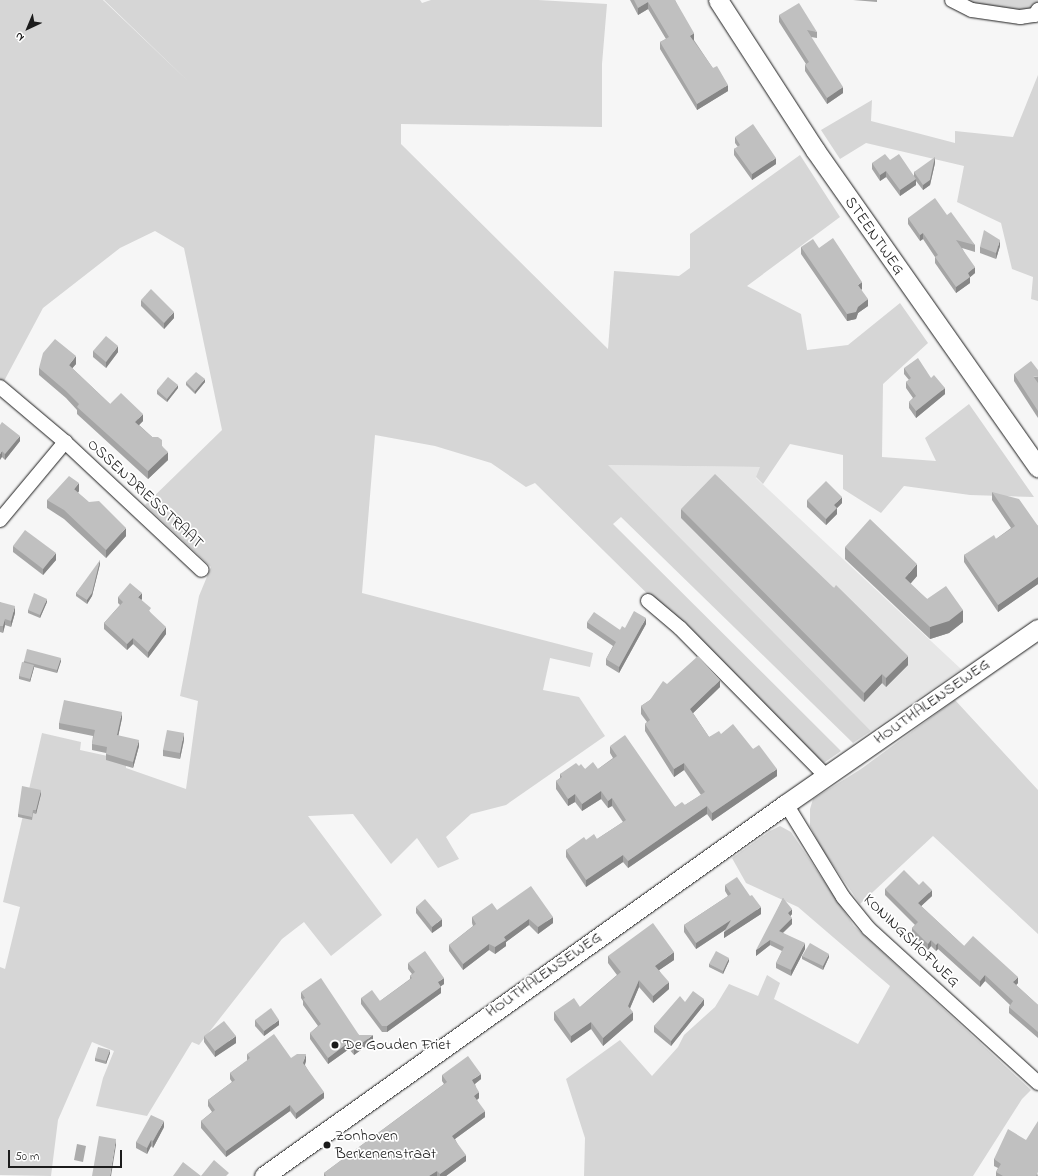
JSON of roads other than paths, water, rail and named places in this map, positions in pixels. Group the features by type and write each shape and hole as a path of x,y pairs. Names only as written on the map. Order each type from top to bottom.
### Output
{"street":[{"name":"STEENTWEG","path":"718,0 815,150 1038,467"},
{"path":"952,0 972,10 1020,16 1035,15 1038,10"},
{"name":"OSSENDRIESSTRAAT","path":"0,387 65,442 202,570"},
{"name":"OSSENDRIESSTRAAT","path":"0,520 65,442"},
{"path":"648,601 680,628 826,776"},
{"name":"HOUTHALENSEWEG","path":"264,1176 786,804 1038,629"},
{"name":"KONINGSHOFWEG","path":"786,804 843,897 869,929 1038,1083"}],"place":[{"name":"De Gouden Friet","path":"335,1045"},
{"name":"Zonhoven Berkenenstraat","path":"327,1145"}]}
